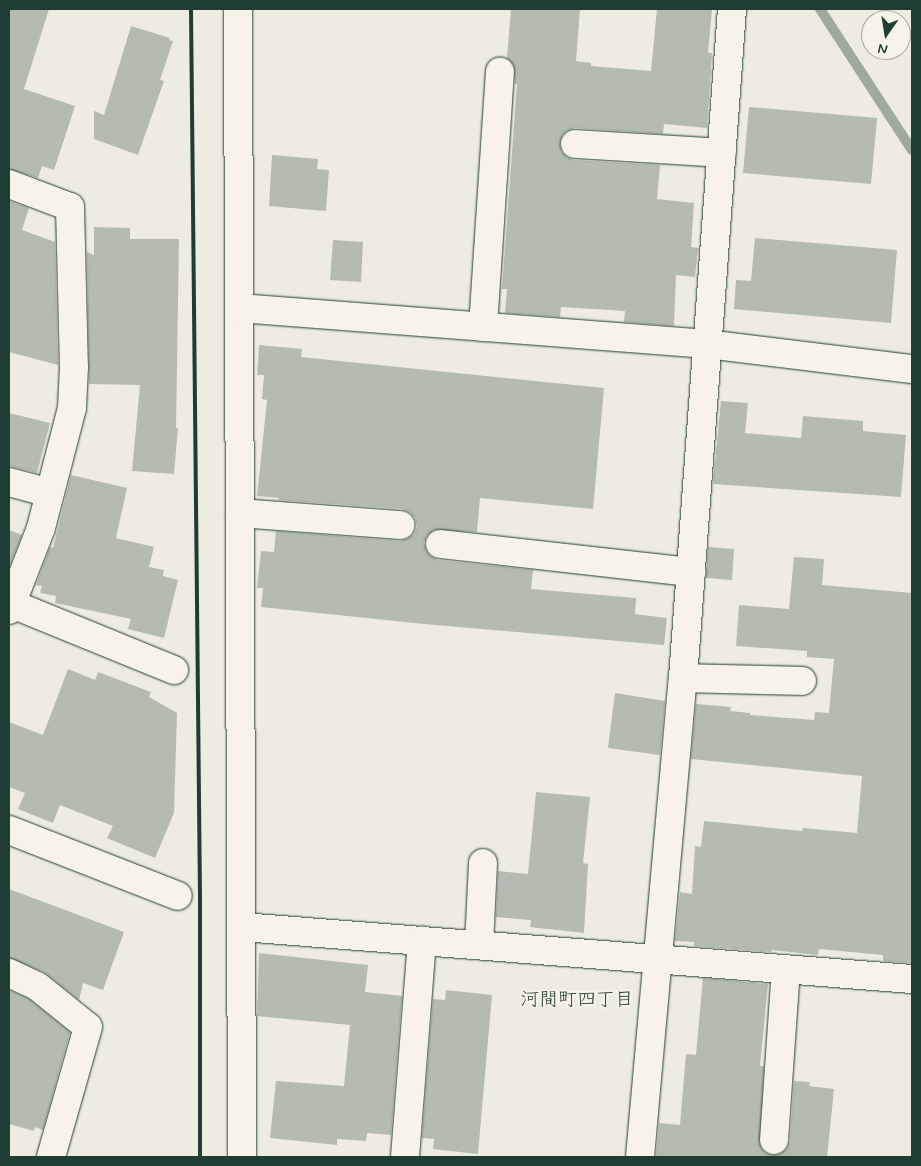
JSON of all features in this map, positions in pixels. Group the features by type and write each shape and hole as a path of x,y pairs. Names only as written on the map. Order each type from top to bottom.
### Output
{"street":[{"path":"238,9 242,1157"},
{"path":"640,1157 683,678 732,9"},
{"path":"483,327 500,72"},
{"path":"574,144 722,153"},
{"path":"9,184 70,208 74,367 72,408 41,528 11,607 174,670"},
{"path":"240,308 707,344 912,368"},
{"path":"9,482 50,493"},
{"path":"240,513 401,525"},
{"path":"440,544 691,572"},
{"path":"683,678 802,681"},
{"path":"9,830 178,896"},
{"path":"479,945 483,863"},
{"path":"242,927 912,979"},
{"path":"405,1157 422,941"},
{"path":"774,1140 786,969"},
{"path":"9,973 37,986 88,1027 51,1157"}],"building":[{"path":"9,9 49,9 24,89 75,106 54,170 42,166 38,178 9,169"},
{"path":"511,9 580,9 576,61 591,63 591,66 651,71 657,9 712,9 708,53 712,53 707,128 664,124 663,134 575,128 568,130 562,135 560,143 561,151 566,157 574,160 660,165 657,199 694,203 691,247 698,248 695,277 676,275 674,326 624,322 625,311 561,307 560,317 505,313 507,289 502,289 517,84 515,84 514,66 507,58"},
{"path":"131,26 170,38 169,40 173,41 160,80 164,81 138,155 94,139 94,111 104,115"},
{"path":"749,107 877,118 871,184 743,173"},
{"path":"272,155 318,159 317,169 329,170 326,211 269,206"},
{"path":"9,201 29,208 22,230 55,242 58,365 9,352"},
{"path":"94,227 130,228 130,239 179,239 176,428 178,428 174,474 132,471 140,385 89,384 87,252 94,255"},
{"path":"755,238 897,250 891,323 734,309 736,280 751,281"},
{"path":"333,240 363,242 361,282 330,280"},
{"path":"259,345 302,349 301,357 604,388 593,509 480,498 477,532 434,530 427,535 424,543 430,556 438,560 533,570 531,589 636,598 635,614 667,618 664,645 424,624 261,607 263,588 257,588 261,551 274,552 276,531 400,541 414,534 417,526 415,518 410,512 402,509 279,500 279,498 257,496 267,400 262,399 264,375 257,375"},
{"path":"721,401 748,403 745,433 801,438 803,416 863,421 863,431 906,435 901,497 713,484"},
{"path":"9,413 50,423 37,473 9,466"},
{"path":"71,475 127,488 116,538 154,547 149,567 164,570 163,576 178,580 164,638 128,629 131,619 55,603 56,596 40,593 42,586 36,585 50,547 53,548"},
{"path":"9,530 22,535 9,568"},
{"path":"708,547 734,549 732,580 706,578"},
{"path":"794,557 824,559 822,585 912,593 912,963 883,961 883,955 819,949 818,955 772,950 771,952 694,946 694,942 675,941 680,892 692,894 695,846 701,847 704,821 802,831 803,828 857,833 862,776 691,759 696,704 731,707 730,711 750,713 750,715 814,720 815,712 829,713 834,659 807,657 807,651 736,646 739,605 789,609"},
{"path":"68,669 95,680 98,672 151,692 149,697 177,713 174,813 155,858 107,838 113,826 60,805 53,823 18,809 25,793 9,787 9,722 43,735"},
{"path":"615,693 665,701 660,755 608,748"},
{"path":"536,792 590,797 583,863 588,864 584,933 530,927 531,920 496,917 498,871 528,874"},
{"path":"9,889 124,932 103,990 83,983 79,1000 44,972 9,958"},
{"path":"259,953 368,965 365,992 402,996 391,1135 367,1133 366,1141 337,1139 337,1145 270,1138 276,1081 344,1086 350,1025 257,1016"},
{"path":"703,978 768,984 760,1066 764,1066 760,1146 765,1153 772,1155 780,1154 787,1149 790,1141 794,1081 810,1082 809,1086 834,1089 827,1157 656,1157 659,1123 680,1125 686,1054 696,1055"},
{"path":"9,990 29,999 70,1032 43,1130 35,1127 34,1131 9,1124"},
{"path":"446,990 492,995 478,1154 433,1149 434,1139 422,1138 433,999 445,1000"}],"waterway":[{"path":"820,9 912,150"}],"railway":[{"path":"191,9 200,902 200,1157"}],"district":[{"name":"河間町四丁目","path":"577,1000"}]}
